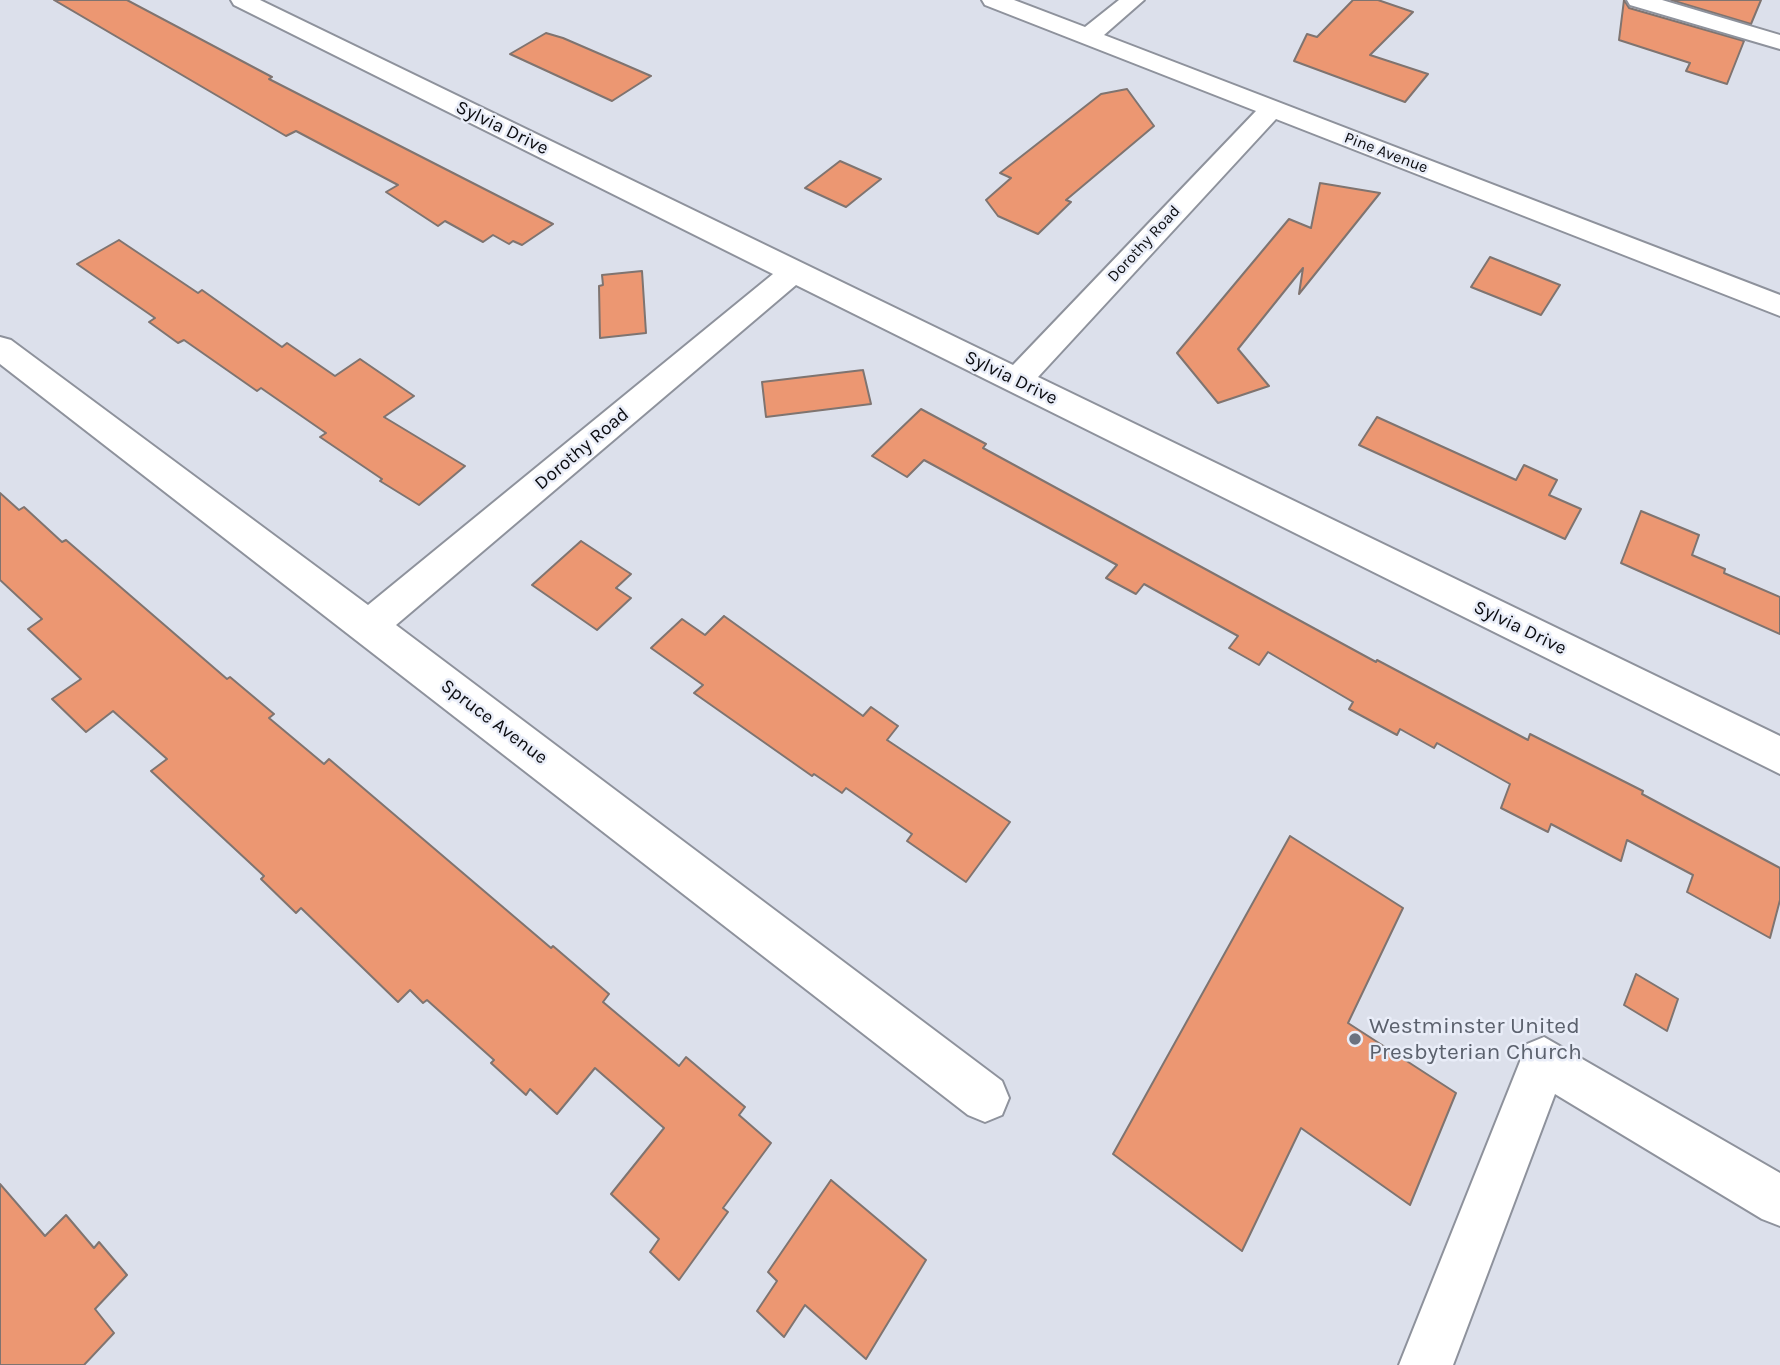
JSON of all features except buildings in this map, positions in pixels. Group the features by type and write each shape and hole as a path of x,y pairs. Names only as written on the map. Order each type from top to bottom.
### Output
{"street":[{"name":"Sylvia Drive","path":"242,0 1780,756"},
{"name":"Pine Avenue","path":"993,0 1780,306"},
{"path":"1087,37 1133,0"},
{"path":"1638,0 1780,42"},
{"name":"Dorothy Road","path":"1017,380 1272,108"},
{"name":"Dorothy Road","path":"369,626 794,272"},
{"name":"Spruce Avenue","path":"0,348 369,626 985,1098"},
{"path":"1426,1365 1544,1060 1780,1201"}],"place":[{"name":"Westminster United Presbyterian Church","path":"1355,1039"}]}
